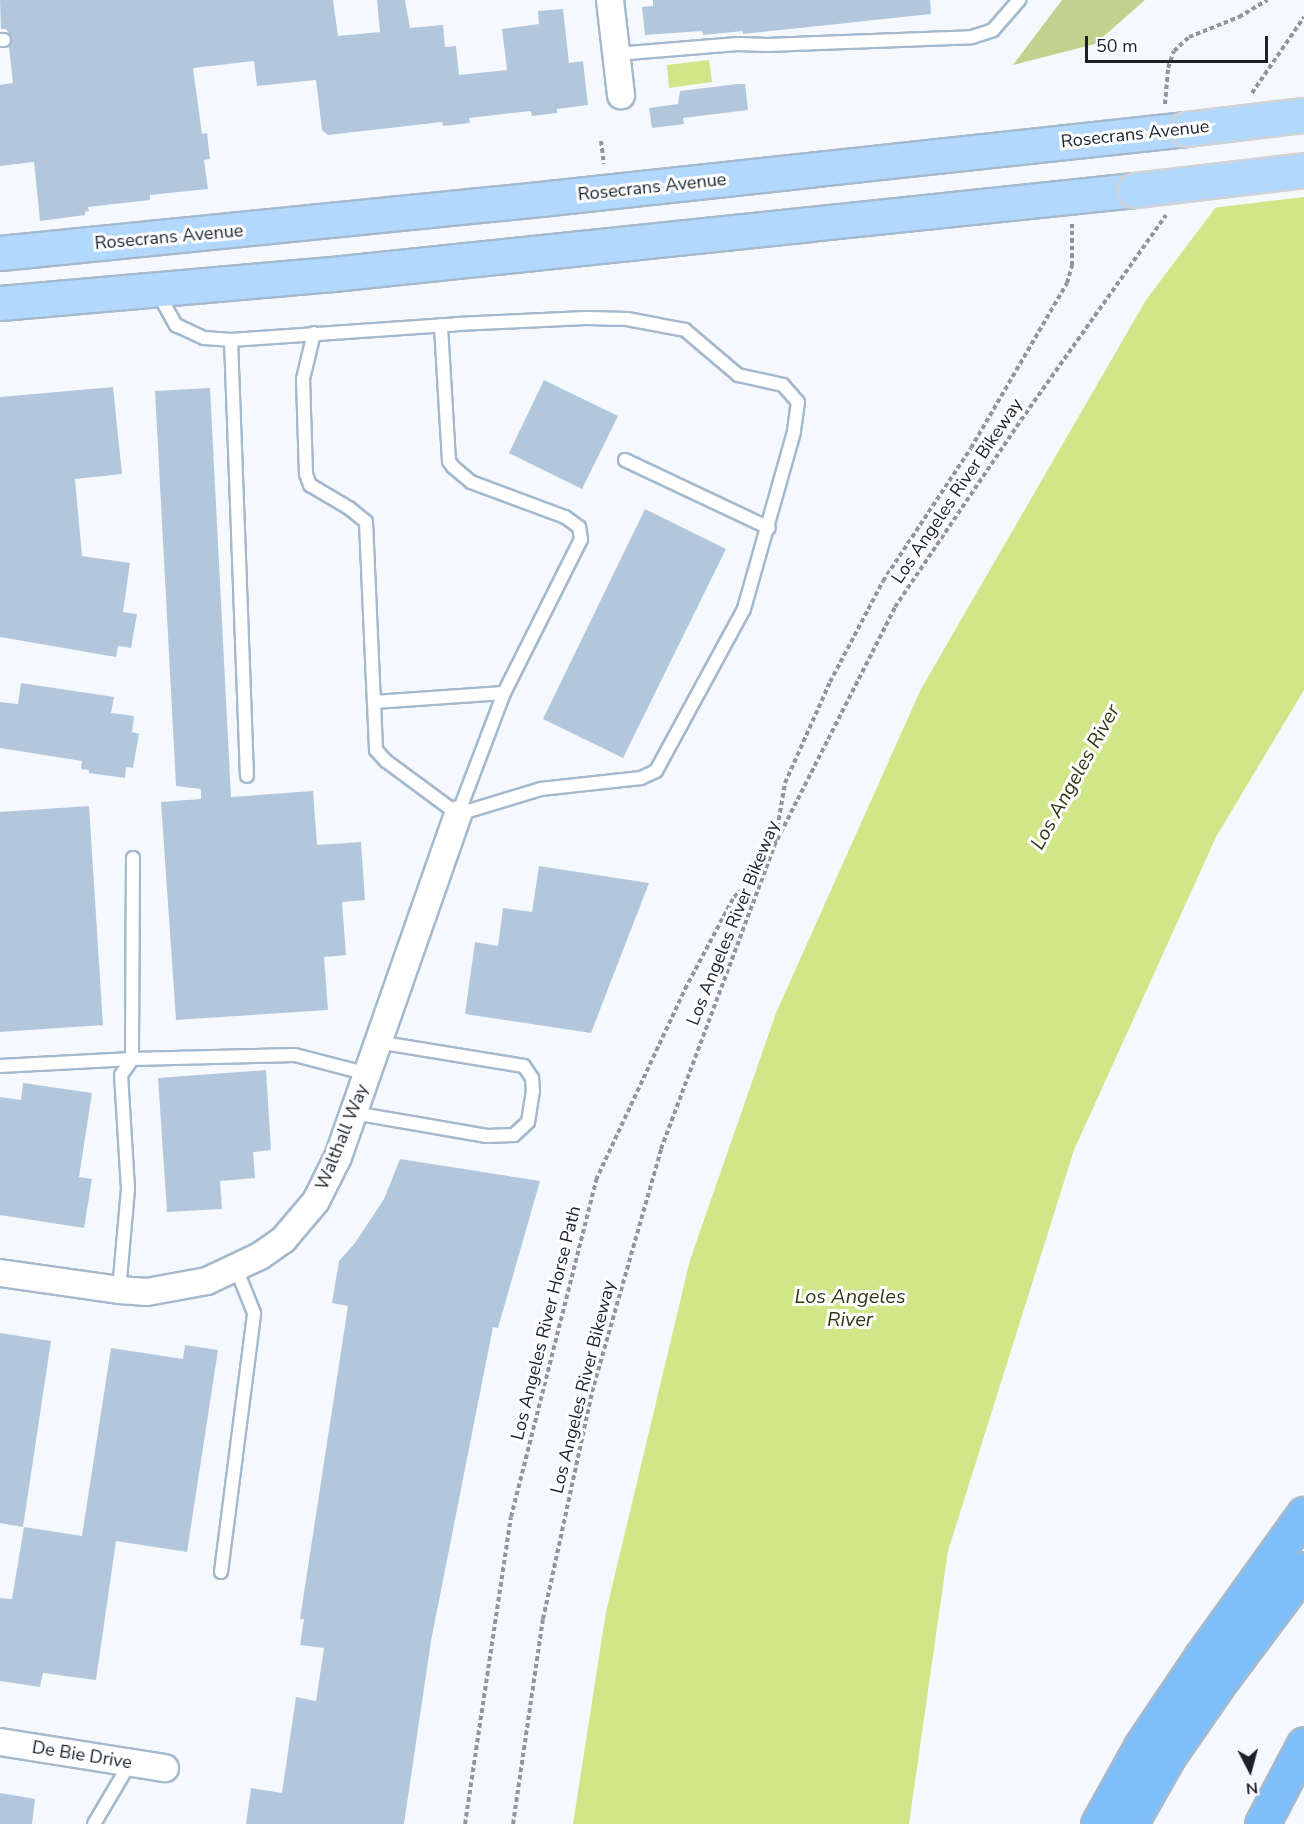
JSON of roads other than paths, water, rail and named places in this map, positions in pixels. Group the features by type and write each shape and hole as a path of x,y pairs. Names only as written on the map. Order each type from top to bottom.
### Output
{"highway":[{"path":"1098,1824 1142,1745 1202,1656 1304,1514"},
{"path":"1130,1824 1169,1755 1216,1687 1304,1569"},
{"path":"1262,1824 1304,1744"}],"main road":[{"name":"Rosecrans Avenue","path":"0,253 540,200 1304,115"},
{"path":"0,303 323,274 1304,171"}],"street":[{"path":"610,0 621,95"},
{"name":"Walthall Way","path":"0,1273 147,1292 207,1281 236,1268 283,1240 316,1201 338,1157 458,814"},
{"name":"De Bie Drive","path":"0,1742 165,1768"}],"lane":[{"path":"616,54 738,44 767,45 972,37 993,30 1019,0"},
{"path":"156,289 176,326 204,338 231,340 441,325 586,318 627,319 685,330 738,375 783,385 798,402 795,432 744,609 656,771 641,778 542,789 458,814"},
{"path":"441,325 449,461 471,482 565,517 579,527 581,539 504,693 458,814"},
{"path":"314,333 303,379 306,474 310,485 349,508 366,522 376,750 386,761 458,814"},
{"path":"231,340 247,776"},
{"path":"625,460 769,528"},
{"path":"374,702 504,693"},
{"path":"120,1290 128,1189 121,1075 132,1059 133,858"},
{"path":"354,1113 487,1136 514,1135 528,1122 533,1099 532,1078 524,1066 378,1042"},
{"path":"0,1066 132,1059 295,1055 368,1074"},
{"path":"220,1572 254,1313 236,1268"},
{"path":"94,1824 130,1762"}],"water":[{"path":"709,60 712,82 669,88 667,65"},
{"name":"Los Angeles River","path":"1304,90 1304,690 1216,837 1074,1150 948,1551 909,1824 573,1824 606,1612 690,1260 776,1013 921,689 1146,300"}]}
